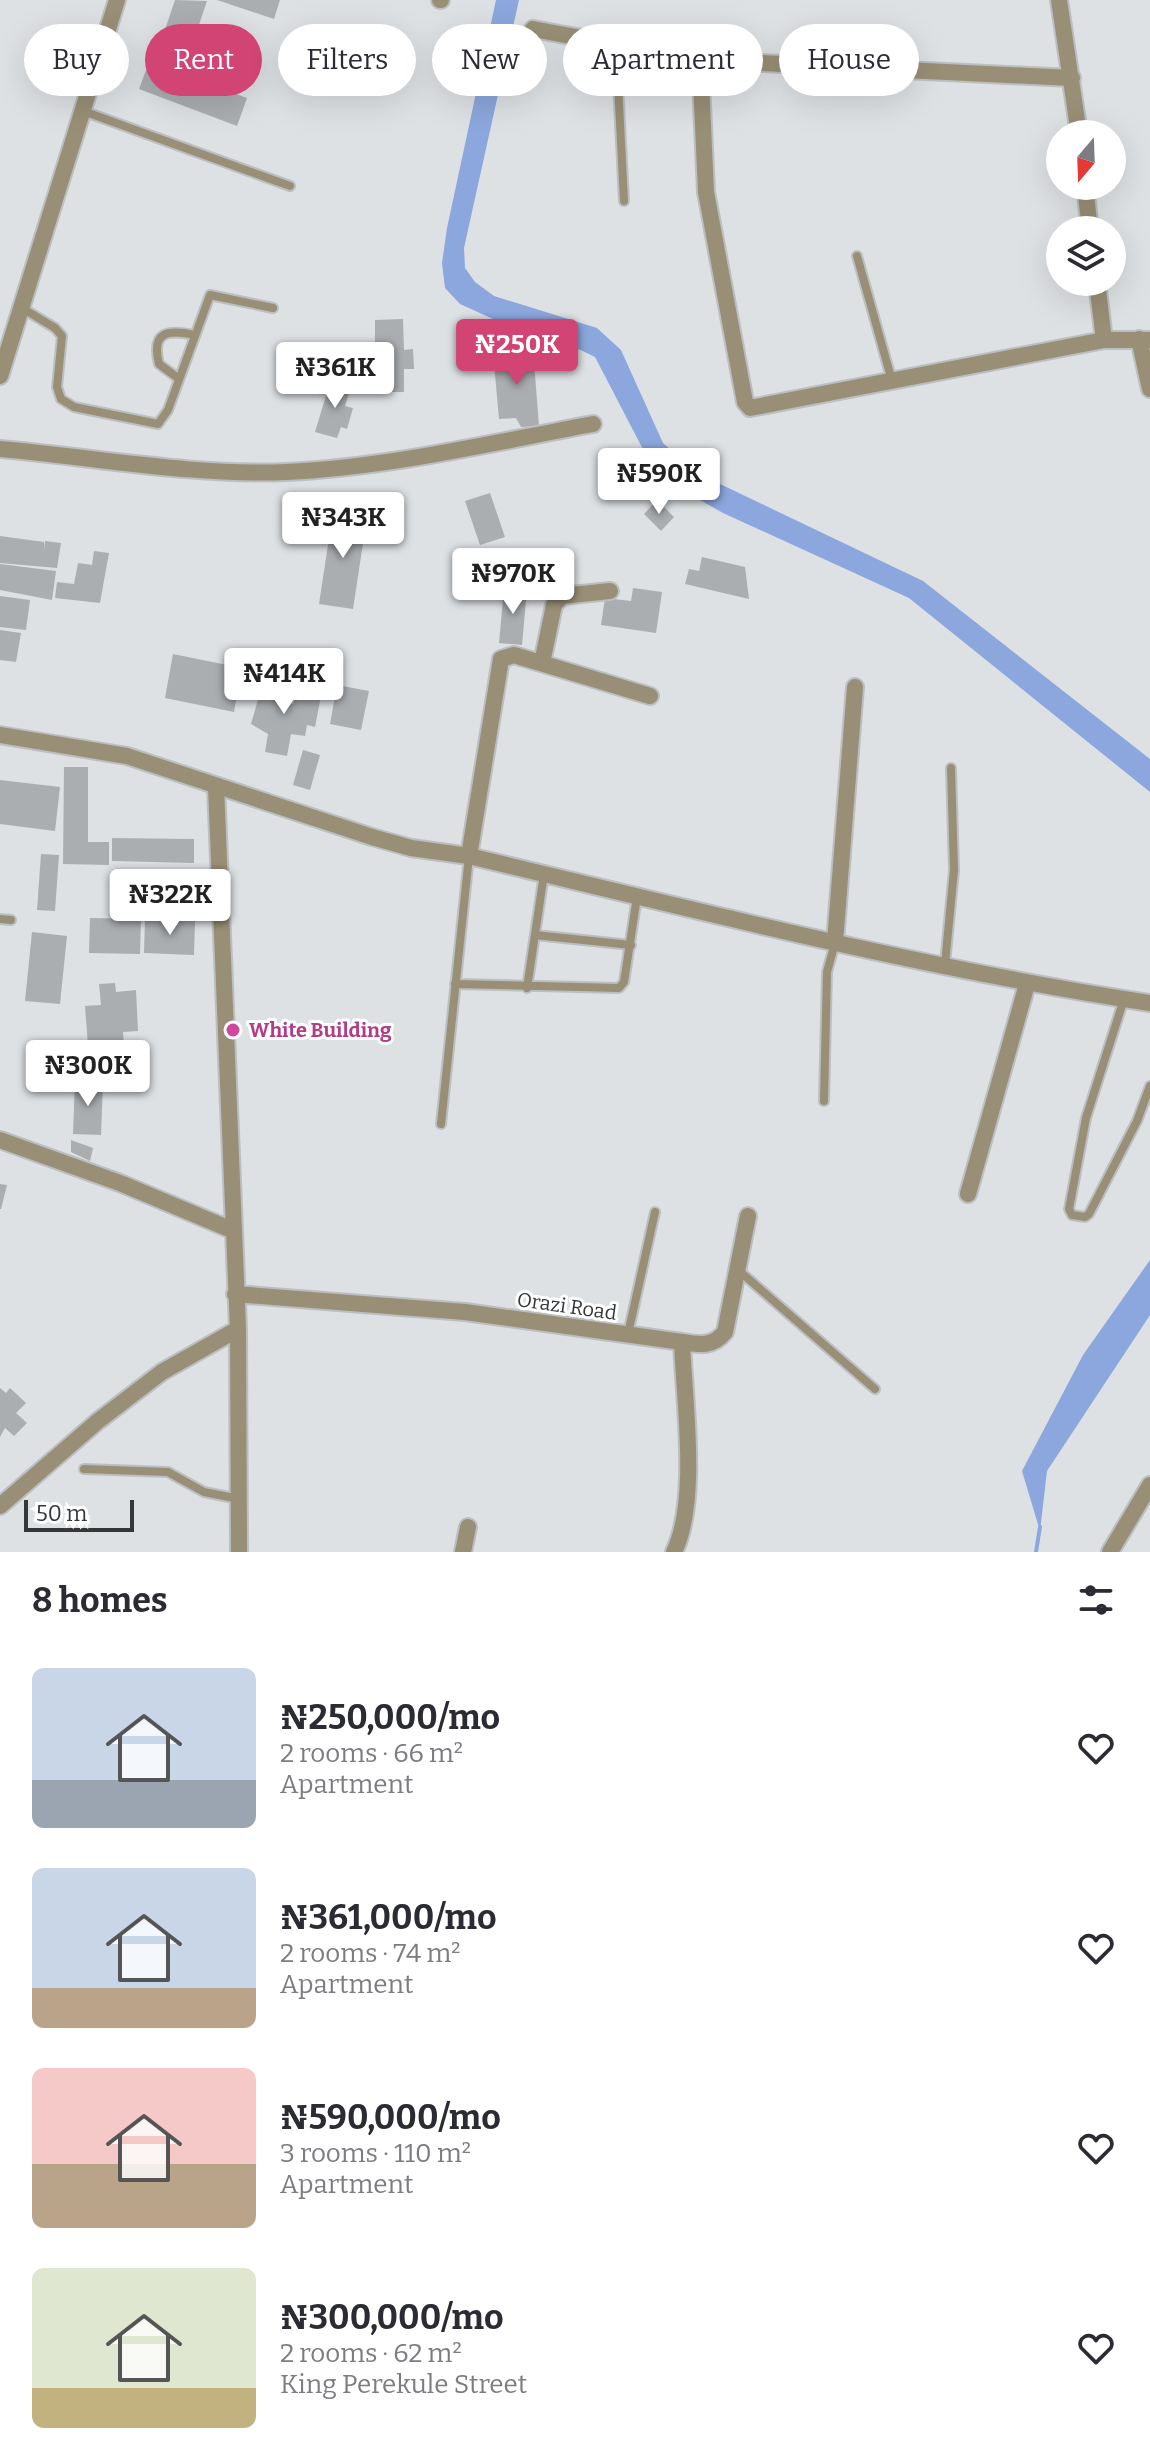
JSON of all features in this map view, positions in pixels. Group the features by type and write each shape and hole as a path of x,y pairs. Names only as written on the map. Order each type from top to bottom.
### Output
{"street":[{"path":"0,376 117,0"},
{"path":"1059,0 1077,120"},
{"path":"763,63 1072,78"},
{"path":"702,96 706,192 745,402 750,408 1104,340 1144,340 1150,389"},
{"path":"1099,296 1104,340"},
{"path":"0,449 215,471 286,472 411,458 593,424"},
{"path":"542,663 554,605 562,596 610,591"},
{"path":"469,856 496,669 501,659 514,655 650,696"},
{"path":"835,942 855,687"},
{"path":"0,735 127,756 398,845 469,856 1027,984 1150,1003"},
{"path":"216,786 238,1329 239,1552"},
{"path":"968,1194 1027,984"},
{"path":"0,1140 120,1183 232,1230"},
{"name":"Orazi Road","path":"235,1294 465,1312 704,1345 717,1341 725,1332 748,1216"},
{"path":"0,1506 56,1455 152,1380 238,1329"},
{"path":"674,1552 685,1519 688,1492 682,1342"},
{"path":"1110,1552 1150,1485"},
{"path":"463,1552 468,1527"}],"lane":[{"path":"619,96 624,201"},
{"path":"83,111 290,186"},
{"path":"857,256 892,381"},
{"path":"21,307 55,328 62,336 57,387 61,399 74,407 158,424 165,418 210,295 273,308"},
{"path":"179,379 159,364 158,344 163,335 173,331 194,335"},
{"path":"945,964 954,870 951,768"},
{"path":"441,1124 469,856"},
{"path":"527,988 544,874"},
{"path":"455,984 619,988 624,982 637,896"},
{"path":"0,919 11,920"},
{"path":"535,935 631,945"},
{"path":"824,1101 827,972 835,942"},
{"path":"1124,999 1086,1118 1069,1209 1072,1215 1085,1217 1089,1214 1137,1121 1150,1086"},
{"path":"627,1335 655,1212"},
{"path":"737,1269 875,1389"},
{"path":"84,1469 168,1472 204,1492 240,1499"}],"water":[{"path":"496,0 519,0 514,24 491,24"},
{"path":"475,96 498,96 464,248 465,268 475,282 494,296 597,328 621,350 663,443 697,473 923,581 1150,759 1150,792 909,598 723,513 670,483 646,455 595,357 562,341 504,324 460,304 445,288 442,263"},
{"path":"1150,1260 1150,1315 1047,1471 1040,1531 1022,1471 1083,1355"}],"building":[{"path":"175,0 207,1 199,24 167,24"},
{"path":"217,0 280,0 274,19"},
{"path":"145,73 145,91 139,89"},
{"path":"158,96 247,98 237,126"},
{"path":"403,319 404,350 413,349 414,369 404,369 404,392 378,392 377,370 361,371 360,344 375,344 375,320"},
{"path":"533,349 539,426 521,427 516,418 499,419 493,352"},
{"path":"331,379 351,386 345,406 353,408 347,429 341,427 337,438 315,432"},
{"path":"490,493 505,537 480,545 465,501"},
{"path":"657,500 674,517 661,531 644,514"},
{"path":"333,512 367,517 353,609 319,604"},
{"path":"0,536 44,542 44,550 45,541 61,543 57,568 0,563"},
{"path":"94,551 109,553 100,603 55,598 57,582 74,584 78,563 92,565"},
{"path":"702,557 745,567 749,599 685,584 689,569 699,571"},
{"path":"0,564 56,571 52,600 0,590"},
{"path":"504,588 527,590 522,645 499,643"},
{"path":"633,588 662,592 656,633 601,625 605,598 631,601"},
{"path":"0,596 30,600 26,630 0,627"},
{"path":"0,630 21,633 16,662 0,660"},
{"path":"173,654 242,668 234,712 165,698"},
{"path":"264,679 281,684 280,698 293,704 299,688 321,696 315,727 307,725 305,736 291,734 287,756 265,752 268,734 251,724"},
{"path":"337,685 369,691 361,730 330,724"},
{"path":"303,750 320,755 310,790 293,785"},
{"path":"64,767 88,767 88,842 109,842 109,865 63,864"},
{"path":"0,780 60,787 55,831 0,824"},
{"path":"112,838 194,839 194,863 112,861"},
{"path":"41,854 59,855 55,911 37,910"},
{"path":"90,918 141,919 140,954 89,953"},
{"path":"145,919 195,921 194,955 144,953"},
{"path":"32,932 67,936 60,1004 25,1001"},
{"path":"115,983 116,992 136,990 138,1031 123,1032 124,1044 88,1046 85,1006 101,1005 99,984"},
{"path":"73,1049 107,1051 106,1077 71,1076"},
{"path":"75,1081 103,1082 101,1135 73,1134"},
{"path":"71,1140 93,1148 90,1161 71,1152"},
{"path":"0,1184 7,1185 1,1209 0,1209"},
{"path":"0,1388 6,1393 10,1388 26,1403 16,1413 27,1423 14,1436 5,1428 0,1437"}],"waterway":[{"path":"1036,1552 1040,1527"}],"place":[{"name":"White Building","path":"233,1030"}]}
